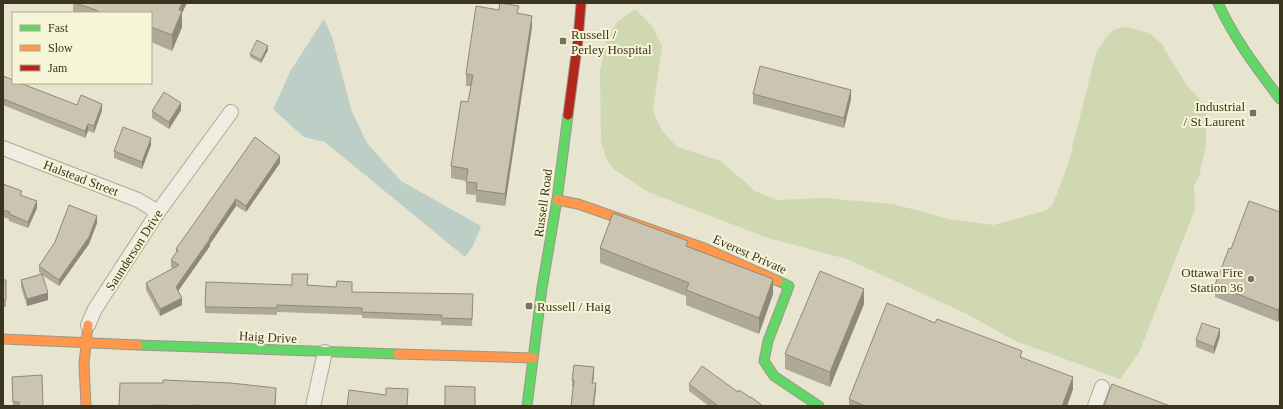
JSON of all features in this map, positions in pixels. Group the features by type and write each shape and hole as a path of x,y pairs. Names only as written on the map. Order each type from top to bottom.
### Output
{"street":[{"name":"Russell Road","path":"527,406 557,200 578,40 581,3"},
{"path":"1218,3 1228,25 1246,56 1280,99"},
{"name":"Saunderson Drive","path":"86,406 84,364 86,342 88,325 95,308 158,212 231,112"},
{"name":"Halstead Street","path":"3,148 138,200 158,212"},
{"name":"Everest Private","path":"557,200 578,204 704,248 789,286 768,341 764,361 774,376 819,406"},
{"name":"Haig Drive","path":"3,339 324,352 533,358"},
{"path":"313,406 324,352"},
{"path":"1095,406 1102,387"}],"green space":[{"path":"635,9 652,26 662,46 653,111 662,131 677,147 721,161 755,191 776,200 824,198 893,204 949,219 993,225 1045,211 1053,204 1068,164 1096,53 1107,36 1115,29 1126,27 1149,33 1161,43 1186,84 1202,102 1206,112 1206,145 1199,177 1194,186 1195,209 1139,353 1120,379 1015,341 967,314 847,259 768,238 648,192 614,169 607,161 601,141 600,72 606,41 617,22"}],"shaded area":[{"path":"324,19 332,37 352,112 367,143 401,181 481,226 473,246 465,257 325,142 304,137 273,109 291,70"}],"building":[{"path":"75,3 182,3 179,10 182,11 172,35 152,27 152,12 99,12"},
{"path":"500,3 519,6 517,13 532,16 505,194 476,190 477,183 466,182 468,169 451,166 461,101 468,102 473,75 466,74 476,6 499,10"},
{"path":"257,40 268,46 261,60 250,54"},
{"path":"760,66 851,90 844,118 753,94"},
{"path":"3,76 12,80 12,84 23,84 77,105 81,95 102,104 94,126 88,124 85,131 3,99"},
{"path":"164,92 181,103 169,122 152,111"},
{"path":"123,127 151,138 142,162 114,151"},
{"path":"255,137 280,156 246,206 236,199 176,287 182,298 160,309 146,283 179,265 171,260 178,250 176,249"},
{"path":"3,184 22,191 20,195 37,201 28,222 9,214 10,212 3,210"},
{"name":"Ottawa Fire Station 36","path":"1249,201 1280,212 1280,306 1278,310 1215,285 1229,248 1231,249"},
{"path":"69,205 97,216 89,237 59,280 39,266 55,242"},
{"path":"613,213 688,241 686,246 773,279 759,318 686,290 689,283 600,248"},
{"path":"820,271 864,289 830,372 785,354"},
{"path":"42,274 48,293 27,299 21,280"},
{"path":"292,274 308,274 307,285 336,287 337,281 352,282 352,292 473,294 472,319 441,318 442,315 362,312 362,308 277,305 277,308 205,307 206,282 292,285"},
{"path":"3,280 6,280 6,300 3,300"},
{"path":"887,303 935,323 937,319 1022,351 1020,357 1073,377 1062,406 865,406 849,399"},
{"path":"1202,323 1220,329 1214,347 1196,340"},
{"path":"574,365 594,367 592,383 596,383 593,406 571,406"},
{"path":"702,366 738,392 739,390 763,406 718,406 689,384"},
{"path":"42,375 43,406 19,406 19,402 13,402 12,377"},
{"path":"163,380 231,383 276,388 275,406 119,406 120,383 163,383"},
{"path":"1112,384 1170,406 1104,406"},
{"path":"445,386 475,387 475,406 445,406"},
{"path":"386,388 408,389 407,406 347,406 349,390 386,395"}],"traffic: fast":[{"path":"1218,3 1239,41 1280,99"},
{"path":"527,406 542,288 557,200 568,115"},
{"path":"778,281 789,286 768,341 764,361 774,376 819,406"},
{"path":"138,345 398,354"}],"traffic: slow":[{"path":"557,200 578,204 704,248 778,281"},
{"path":"86,406 84,364 88,325"},
{"path":"3,339 138,345"},
{"path":"398,354 533,358"}],"traffic: jam":[{"path":"568,115 578,40 581,3"}],"place":[{"name":"Russell / Perley Hospital","path":"563,41"},
{"name":"Industrial / St Laurent","path":"1253,113"},
{"name":"Ottawa Fire Station 36","path":"1251,279"},
{"name":"Russell / Haig","path":"529,306"}]}
